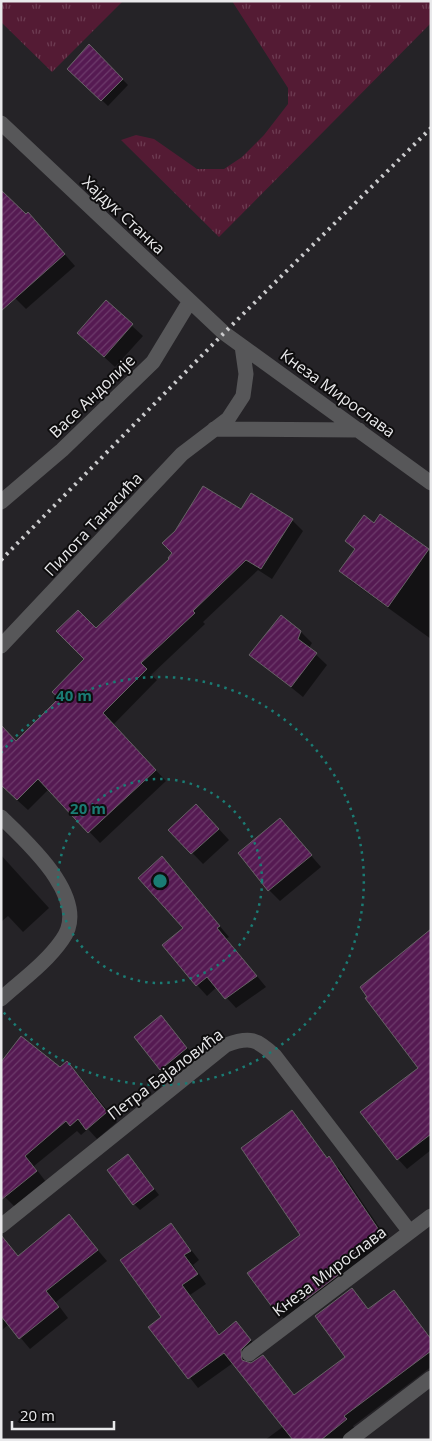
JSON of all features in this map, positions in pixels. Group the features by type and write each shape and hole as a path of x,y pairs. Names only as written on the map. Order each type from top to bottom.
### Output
{"street":[{"name":"Хајдук Станка","path":"1,123 224,332"},
{"name":"Васе Андолије","path":"1,502 62,450 153,362 190,301"},
{"name":"Кнеза Мирослава","path":"224,332 431,483"},
{"name":"Пилота Танасића","path":"1,646 182,454 228,419 244,396 246,374 242,346"},
{"path":"214,430 359,430"},
{"path":"1,817 61,883 69,902 69,924 63,939 47,958 1,999"},
{"name":"Петра Бајаловића","path":"1,1226 226,1046 241,1040 254,1040 275,1056 410,1232"},
{"name":"Кнеза Мирослава","path":"249,1354 431,1216"},
{"path":"350,1440 431,1378"}],"green space":[{"path":"1,1 123,1 52,72 1,22"},
{"path":"232,1 431,1 431,23 219,237 121,140 136,135 154,139 197,169 224,169 242,157 264,135 288,104 288,88"}],"building":[{"path":"89,44 123,79 101,101 67,69"},
{"path":"1,190 26,214 28,212 65,254 1,311"},
{"path":"106,300 133,324 104,357 77,333"},
{"path":"203,486 241,509 251,493 293,519 261,569 246,560 193,611 195,613 141,663 147,669 103,713 156,770 88,833 38,779 17,800 1,785 1,725 16,741 59,698 52,692 84,659 56,631 78,610 96,628 169,559 172,553 162,543 175,531"},
{"path":"380,514 429,549 388,607 339,571 355,549 345,541 364,515 374,523"},
{"path":"281,615 301,631 298,639 317,653 291,687 249,655"},
{"path":"196,804 219,829 191,854 168,830"},
{"path":"280,818 312,855 268,891 238,853"},
{"path":"162,856 220,926 217,928 257,976 225,999 207,977 196,986 162,945 183,928 138,878"},
{"path":"431,929 431,1134 397,1160 360,1112 418,1068 365,998 367,997 360,987"},
{"path":"161,1015 187,1048 160,1070 134,1037"},
{"path":"21,1036 60,1067 67,1061 107,1112 86,1130 78,1119 70,1126 66,1121 25,1156 37,1171 1,1200 1,1062"},
{"path":"292,1110 327,1158 329,1156 381,1233 336,1267 341,1273 304,1301 299,1294 275,1311 247,1273 300,1235 241,1148"},
{"path":"128,1154 154,1189 133,1205 107,1170"},
{"path":"69,1214 98,1250 46,1291 59,1307 19,1339 1,1316 1,1235 18,1256"},
{"path":"171,1223 191,1251 184,1255 198,1274 182,1285 219,1335 236,1321 251,1340 241,1350 242,1360 251,1363 263,1355 294,1395 345,1357 315,1316 352,1288 368,1309 394,1290 431,1339 431,1351 344,1416 347,1419 321,1440 293,1440 224,1353 188,1379 148,1327 161,1317 120,1260"}],"railway":[{"path":"1,560 224,333 431,128"}]}
